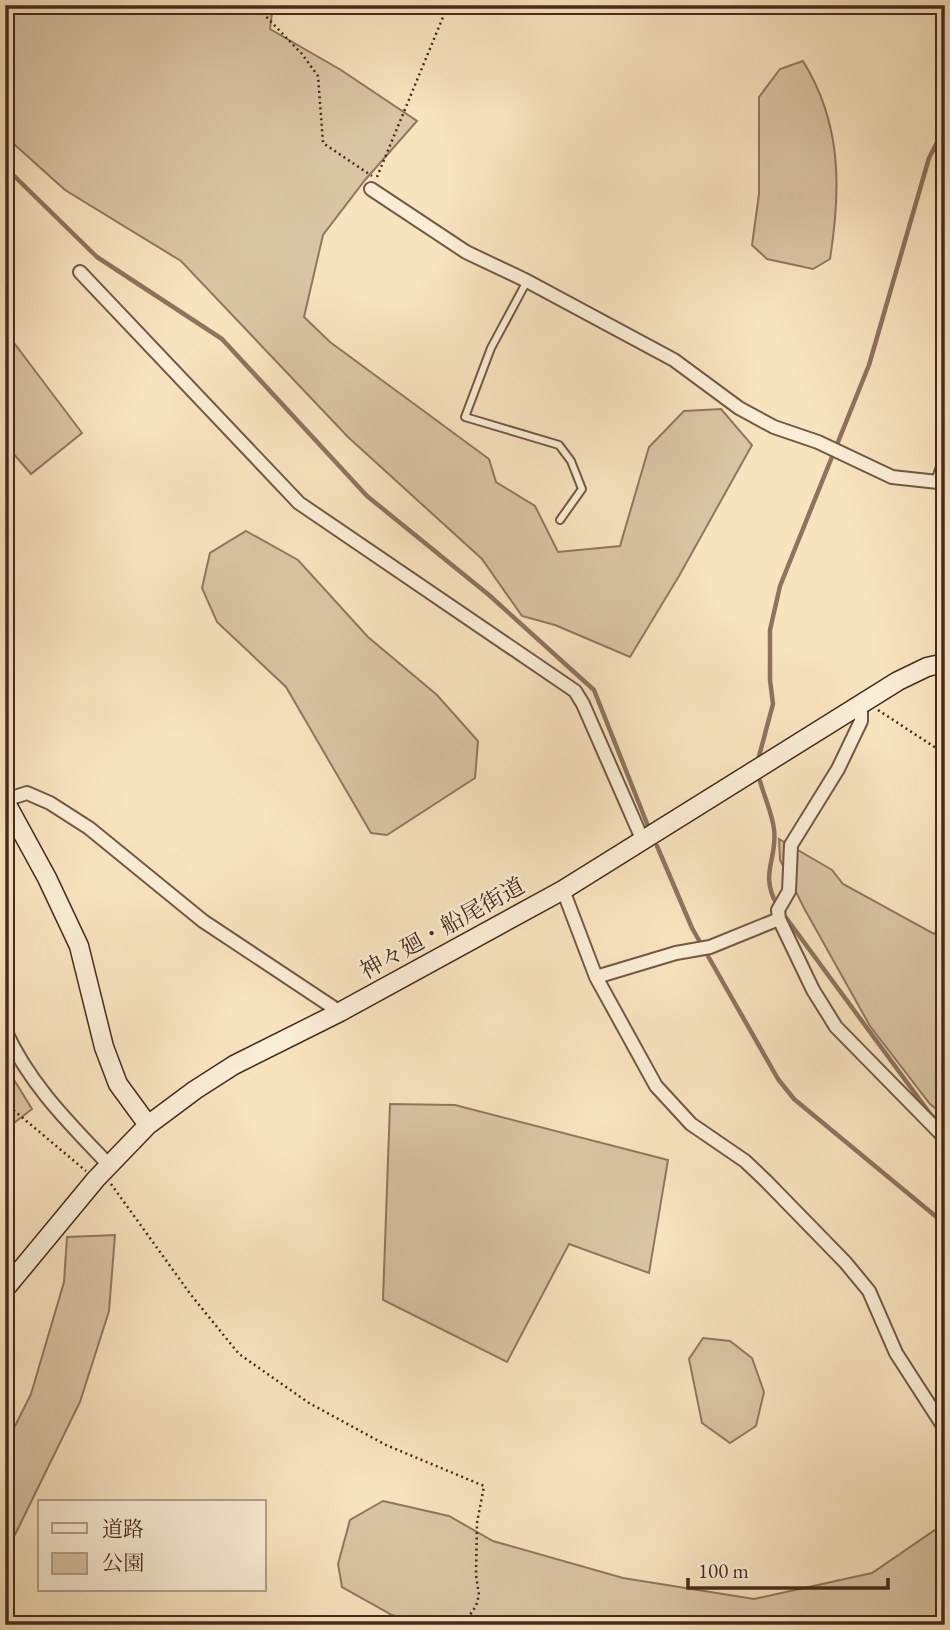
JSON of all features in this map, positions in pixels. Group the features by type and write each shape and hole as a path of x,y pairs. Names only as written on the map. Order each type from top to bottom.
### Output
{"street":[{"path":"371,190 466,252 527,281 674,360 739,408 774,427 818,442 892,477 941,484 945,461"},
{"path":"80,272 299,503 575,691 648,838"},
{"name":"神々廻・船尾街道","path":"5,1289 103,1173 148,1125 234,1065 340,1012 563,890 898,681 928,667 945,663"},
{"path":"596,977 676,953 710,947 780,909 789,891 791,845 838,769 862,721 864,704"},
{"path":"148,1125 118,1084 104,1046 79,946 47,878 5,801 27,793 50,803 89,828 203,921 340,1012"},
{"path":"563,890 596,977 656,1086 691,1124 745,1161 845,1262 869,1291 896,1353 945,1429"},
{"path":"780,909 813,990 836,1027 945,1138"},
{"path":"5,1030 42,1094 103,1173"}],"lane":[{"path":"527,281 491,348 465,417 559,445 571,461 582,489 560,520"}],"path":[{"path":"255,5 302,54 318,76 323,143 376,178 449,5"},
{"path":"864,704 936,748 945,746"},
{"path":"5,1103 103,1173 191,1295 239,1354 309,1403 386,1445 484,1486 477,1523 476,1575 479,1595 476,1606 463,1625"}],"green space":[{"path":"5,5 273,5 270,29 341,70 417,121 365,180 323,235 304,317 330,342 489,459 496,482 535,506 558,552 620,546 649,447 684,411 721,409 752,445 630,657 555,625 522,616 482,559 348,437 181,261 65,190 5,136"},
{"path":"803,61 816,85 832,133 837,182 830,259 813,269 767,259 752,245 759,194 759,97 780,69"},
{"path":"5,331 82,433 31,474 5,444"},
{"path":"246,531 298,560 368,637 437,695 478,741 475,778 387,835 371,833 286,687 217,622 202,588 210,553"},
{"path":"779,839 832,870 843,884 934,934 945,919 945,1116 930,1104 870,1026 780,860"},
{"path":"5,1065 32,1109 5,1130"},
{"path":"390,1104 455,1105 668,1160 649,1273 569,1244 507,1362 383,1300"},
{"path":"115,1235 109,1311 80,1402 5,1555 5,1446 31,1394 64,1282 67,1237"},
{"path":"703,1338 730,1341 752,1358 764,1392 756,1426 730,1443 702,1423 689,1359"},
{"path":"383,1501 449,1516 493,1541 623,1578 754,1599 872,1573 945,1523 945,1625 426,1625 392,1615 342,1587 338,1564 350,1520"}],"waterway":[{"path":"758,760 773,704 770,630 780,586 869,365 929,158 945,127"},
{"path":"5,167 97,257 222,339 367,496 489,595 594,690 648,826"},
{"path":"760,781 774,829 775,840 769,875 777,905"},
{"path":"657,846 692,928 778,1079 794,1099 945,1224"},
{"path":"784,915 931,1115 945,1128"}]}
